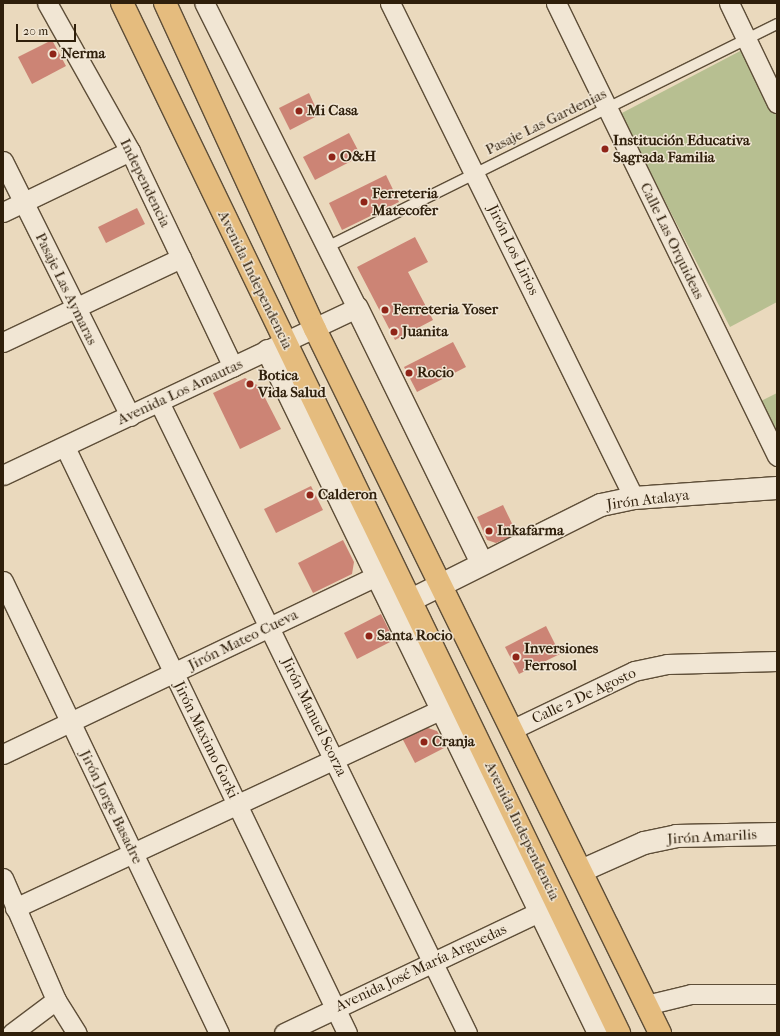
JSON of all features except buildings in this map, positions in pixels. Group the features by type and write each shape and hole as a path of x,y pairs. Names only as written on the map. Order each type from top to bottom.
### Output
{"main road":[{"name":"Avenida Independencia","path":"122,3 277,347 386,571 411,600 450,705 548,908 619,1033"},
{"path":"165,3 315,329 660,1033"}],"street":[{"name":"Independencia","path":"47,3 130,151 233,367"},
{"path":"204,3 327,247 482,563"},
{"name":"Jirón Los Lirios","path":"390,3 634,498"},
{"name":"Calle Las Orquideas","path":"556,3 777,456"},
{"path":"729,3 777,102"},
{"path":"3,212 130,151"},
{"name":"Pasaje Las Aymaras","path":"3,161 130,416"},
{"path":"3,342 181,258"},
{"name":"Avenida Los Amautas","path":"3,475 357,308"},
{"name":"Jirón Manuel Scorza","path":"159,402 270,626 467,1033"},
{"name":"Jirón Maximo Gorki","path":"65,447 347,1033"},
{"name":"Jirón Atalaya","path":"411,600 441,586 482,563 601,505 634,498 777,488"},
{"name":"Jirón Mateo Cueva","path":"3,754 386,571"},
{"name":"Avenida Independencia","path":"386,571 450,705"},
{"name":"Jirón Jorge Basadre","path":"3,581 219,1033"},
{"name":"Calle 2 De Agosto","path":"511,730 634,671 667,664 777,661"},
{"path":"15,908 450,705"},
{"name":"Jirón Amarilis","path":"580,871 644,843 676,836 777,834"},
{"path":"3,878 56,1000 77,1033"},
{"name":"Avenida Independencia","path":"548,908 599,1033"},
{"name":"Avenida José María Arguedas","path":"284,1033 548,908"},
{"path":"646,1005 691,994 777,994"},
{"path":"12,1033 56,1000"}],"lane":[{"name":"Pasaje Las Gardenias","path":"327,247 777,24"}],"green space":[{"path":"744,49 777,117 777,302 730,327 620,114"},
{"path":"777,393 777,431 761,401"}],"place":[{"name":"Nerma","path":"53,54"},
{"name":"Mi Casa","path":"299,111"},
{"name":"Institución Educativa Sagrada Familia","path":"605,149"},
{"name":"O&H","path":"332,157"},
{"name":"Ferreteria Matecofer","path":"364,202"},
{"name":"Ferreteria Yoser","path":"385,310"},
{"name":"Juanita","path":"394,332"},
{"name":"Rocio","path":"409,373"},
{"name":"Botica Vida Salud","path":"250,384"},
{"name":"Calderon","path":"310,495"},
{"name":"Inkafarma","path":"489,531"},
{"name":"Santa Rocio","path":"369,636"},
{"name":"Inversiones Ferrosol","path":"516,657"},
{"name":"Cranja","path":"424,742"}]}
